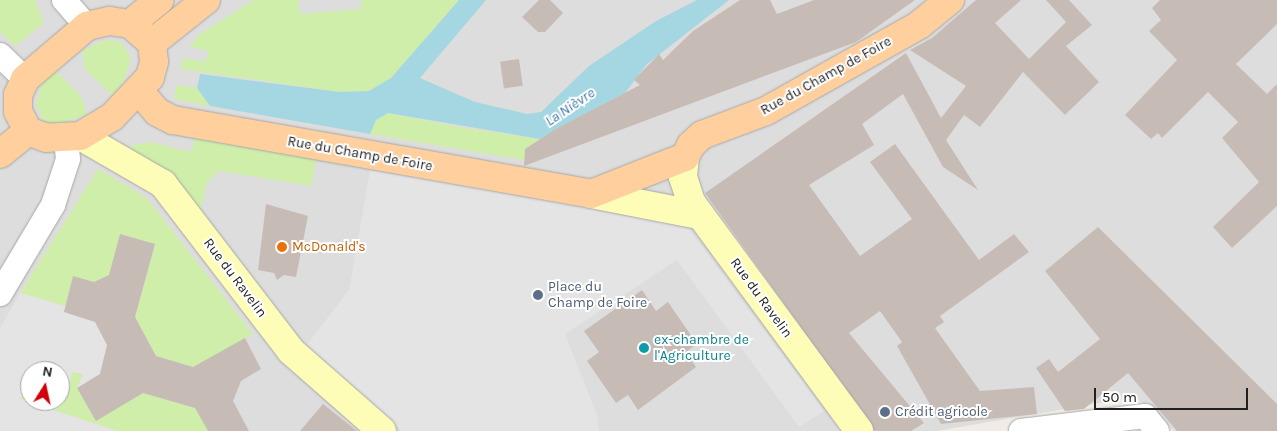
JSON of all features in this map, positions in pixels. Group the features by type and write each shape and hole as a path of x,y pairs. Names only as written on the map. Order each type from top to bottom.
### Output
{"main road":[{"path":"130,24 160,0"},
{"path":"152,43 206,0"},
{"name":"Rue du Champ de Foire","path":"686,157 691,145 702,135 766,111 919,25 950,0"},
{"path":"0,154 15,123 18,95 25,79 87,26 109,21 130,24 152,43 154,62 139,91 112,117 73,138 15,123"},
{"name":"Rue du Champ de Foire","path":"139,91 157,112 173,120 700,215"},
{"name":"Rue du Ravelin","path":"73,138 163,184 291,351 382,431"},
{"path":"591,194 686,157"},
{"name":"Rue du Ravelin","path":"686,157 683,177 700,215 848,426"}],"street":[{"path":"64,0 87,26"},
{"path":"0,54 25,79"},
{"path":"0,294 53,205 73,138"},
{"path":"1021,431 1144,416 1157,431"}],"shaded area":[{"path":"0,0 1277,0 1277,431 1174,431 1135,397 937,431 0,431"},
{"name":"Place du Champ de Foire","path":"371,165 686,225 824,411 799,427 677,260 565,334 597,415 599,431 402,431 303,350 349,290"},
{"path":"20,293 65,306 64,312 95,322 107,345 100,374 77,388 83,374 72,372 70,383 70,361 20,361 20,411 56,411 117,431 0,431 0,328"}],"green space":[{"path":"0,0 35,0 44,23 15,46 0,32"},
{"path":"254,0 299,0 300,14 361,9 361,0 459,0 391,78 369,91 341,92 180,69 183,58 205,62 209,51 190,47 198,35"},
{"path":"104,40 121,42 131,58 125,79 113,96 85,69 82,51"},
{"path":"54,69 81,96 87,114 61,124 44,122 36,105 42,84"},
{"path":"177,85 197,88 210,106 174,99"},
{"path":"388,113 465,128 540,139 526,149 524,160 370,134 376,120"},
{"path":"197,131 318,151 311,186 219,171 207,182 199,221 127,152 133,145 150,142 191,152"},
{"path":"98,169 146,197 253,334 193,367 156,356 135,317 155,245 121,234 109,275 94,282 74,276 65,306 20,293"},
{"path":"72,372 83,374 77,388 96,421 143,393 195,408 208,431 117,431 56,411 70,411"}],"water":[{"name":"La Nièvre","path":"459,0 486,0 420,78 475,102 527,114 541,112 589,66 656,21 697,0 729,0 647,64 625,93 540,139 388,113 376,120 370,134 210,106 197,88 200,74 340,92 369,91 391,78"}],"building":[{"path":"539,0 550,0 563,13 545,32 538,32 522,17"},
{"path":"740,0 770,0 777,14 814,0 915,0 856,42 524,166 525,149 554,130 640,85 634,80 659,54 663,60 693,31"},
{"path":"976,0 1021,0 995,23 1029,59 1066,22 1046,0 1069,0 1092,25 1066,46 1099,82 1065,115 1023,72 980,127 964,115 946,140 978,190 943,167 903,94 862,124 874,145 809,185 860,256 912,219 870,162 895,144 979,260 1014,234 1029,252 940,316 944,322 935,328 980,391 1034,387 1037,414 941,424 897,346 902,342 880,311 849,333 924,423 911,431 875,431 705,193 906,53 941,118 966,86 910,50 932,38"},
{"path":"1160,0 1277,0 1277,24 1236,64 1267,94 1277,84 1277,206 1232,248 1213,227 1259,182 1222,138 1238,122 1208,92 1162,138 1158,133 1151,139 1125,115 1177,60 1149,31 1161,20 1152,8"},
{"path":"519,59 523,86 504,88 500,62"},
{"name":"McDonald's","path":"266,204 308,216 296,277 284,275 277,280 274,273 258,270"},
{"path":"1098,227 1277,404 1277,431 1177,431 1128,373 1084,409 1065,411 1036,368 1049,359 1058,372 1100,339 1045,271"},
{"path":"120,234 155,244 135,317 156,356 193,367 245,338 261,369 241,381 233,401 249,431 208,431 195,408 143,393 96,421 77,388 100,374 107,345 95,322 64,312 73,276 94,282 109,275"},
{"name":"ex-chambre de l'Agriculture","path":"642,290 656,311 668,302 697,344 686,352 696,367 638,410 628,395 616,403 587,361 599,352 584,331"},
{"path":"323,404 357,431 300,431"}],"place":[{"name":"McDonald's","path":"282,247"},
{"name":"Place du Champ de Foire","path":"538,295"},
{"name":"ex-chambre de l'Agriculture","path":"644,348"},
{"name":"Crédit agricole","path":"885,412"}]}
